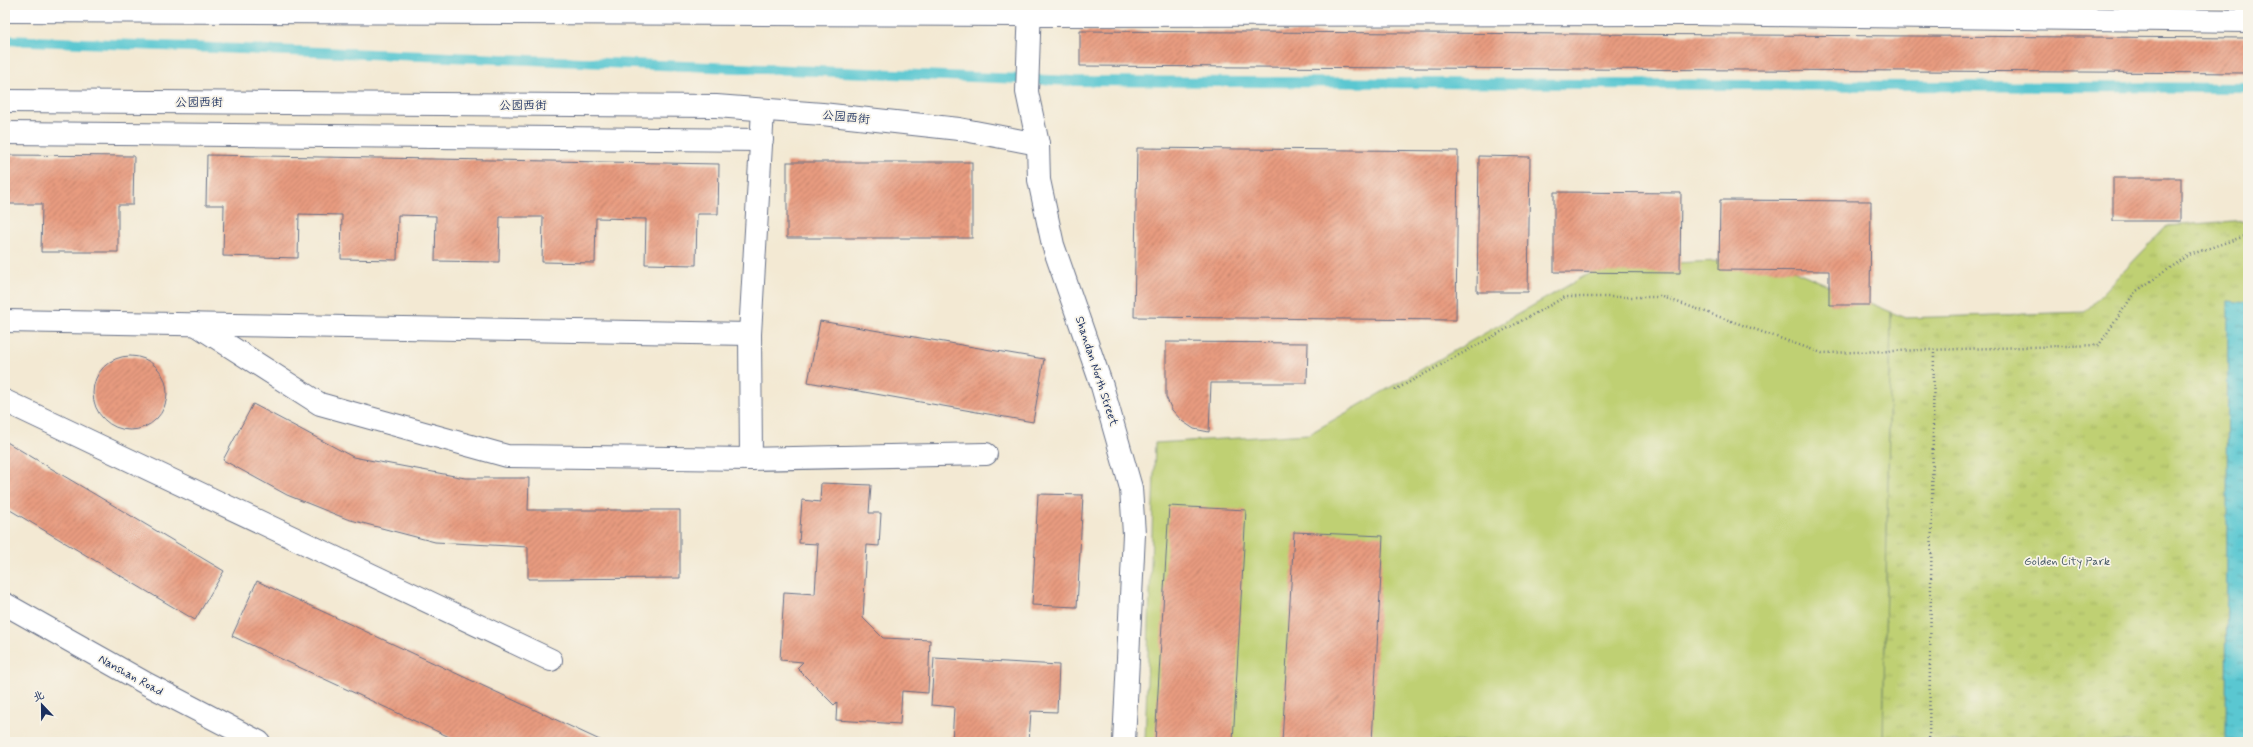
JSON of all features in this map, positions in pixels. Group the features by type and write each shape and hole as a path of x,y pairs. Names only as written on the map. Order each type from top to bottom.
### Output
{"street":[{"path":"5,10 1030,18 1692,14 2248,21"},
{"name":"Shandan North Street","path":"1030,18 1027,92 1038,144 1039,180 1053,245 1102,386 1131,488 1134,534 1124,742"},
{"name":"公园西街","path":"5,101 708,106 822,114 960,129 1038,144"},
{"path":"751,459 750,334 763,110"},
{"path":"5,133 762,140"},
{"path":"5,321 750,334"},
{"path":"195,324 320,404 507,456 751,459 986,454"},
{"path":"5,402 551,660"},
{"name":"Nanshan Road","path":"5,604 147,684 259,742"}],"path":[{"path":"1395,390 1565,297 1663,297 1822,353 2099,345 2135,292 2189,255 2248,235"},
{"path":"1929,742 1934,350"}],"green space":[{"name":"Golden City Park","path":"2248,220 2248,742 1883,742 1891,312 1905,318 2085,312 2167,226"},
{"path":"1767,259 1891,312 1883,742 1145,742 1155,443 1309,434 1602,266"}],"water":[{"path":"2228,301 2248,303 2248,742 2226,742"}],"building":[{"path":"1080,31 2248,38 2248,73 1080,66"},
{"path":"1137,148 1458,151 1456,320 1134,317"},
{"path":"5,155 134,156 133,205 118,205 118,252 41,252 42,204 5,204"},
{"path":"207,155 719,164 718,214 697,214 696,265 645,264 646,219 596,218 595,263 542,262 543,217 500,217 499,262 435,261 436,216 398,215 397,260 341,259 342,215 299,214 298,258 223,256 224,205 206,205"},
{"path":"1479,156 1530,157 1528,292 1477,292"},
{"path":"787,162 972,162 972,238 787,238"},
{"path":"2113,178 2181,178 2181,221 2113,221"},
{"path":"1554,192 1681,193 1680,273 1554,272"},
{"path":"1720,200 1871,201 1870,305 1829,305 1829,271 1719,270"},
{"path":"820,321 1044,359 1033,422 808,382"},
{"path":"1166,342 1308,343 1307,383 1211,383 1209,432 1194,429 1182,421 1172,410 1166,397"},
{"path":"130,356 151,362 161,372 167,393 161,414 151,424 130,430 109,424 99,414 93,393 99,372 109,362"},
{"path":"253,404 353,457 465,478 529,478 528,510 680,510 680,578 528,579 528,547 435,542 347,519 287,495 223,460"},
{"path":"5,441 224,571 195,620 5,507"},
{"path":"821,483 871,485 869,513 881,513 879,546 867,545 863,618 883,638 930,640 928,693 902,691 900,724 836,720 837,702 834,705 797,668 803,662 780,660 784,592 815,594 818,544 799,543 802,500 820,502"},
{"path":"1038,494 1083,495 1077,607 1032,605"},
{"path":"1169,506 1246,510 1233,742 1155,742"},
{"path":"1294,532 1383,536 1372,742 1282,742"},
{"path":"257,581 604,742 460,742 232,636"},
{"path":"934,658 1059,665 1057,712 1031,711 1029,742 952,742 954,707 931,705"}],"waterway":[{"path":"5,40 1074,81 2248,88"}]}
